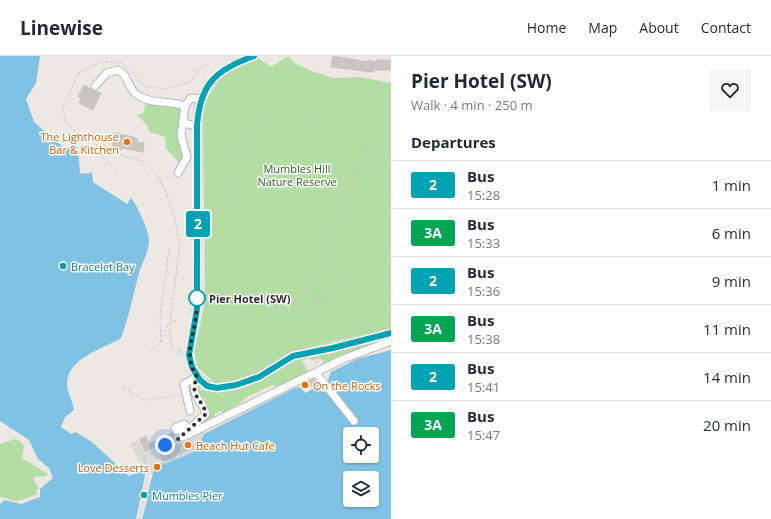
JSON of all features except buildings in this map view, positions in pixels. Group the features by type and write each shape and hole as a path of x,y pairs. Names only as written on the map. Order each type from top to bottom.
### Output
{"main road":[{"path":"197,377 203,383 211,387 232,386 259,377 293,356 333,348 391,333"}],"street":[{"path":"182,436 206,414 195,394 194,386 197,377 192,367 189,355 197,309 197,126 201,99 209,85 223,70 232,64 254,56"},
{"path":"95,86 107,74 118,70 124,74 136,94 153,102 176,103 185,106"},
{"path":"178,173 187,157 181,136 185,106 191,98 201,99"},
{"path":"183,123 197,126"},
{"path":"182,436 186,437 361,351 391,341"},
{"path":"316,373 354,421"},
{"path":"190,411 184,384 197,377"}],"path":[{"path":"204,232 227,204 253,138 262,126 278,110 286,108 354,138 391,159"},
{"path":"66,119 67,124 79,134 90,134 100,140 112,152 137,158 149,166 160,182 176,226 179,247 170,339 174,350 182,355"},
{"path":"100,140 96,145 102,157 116,170"},
{"path":"361,143 366,154 378,166"},
{"path":"318,303 314,300 312,292 314,284 342,215 352,181 366,154"},
{"path":"198,155 233,156 245,160"},
{"path":"352,181 364,171 378,166 391,165"},
{"path":"342,215 358,222 375,224 391,211"},
{"path":"161,342 160,319 169,248"},
{"path":"292,304 307,306 328,298 341,290 346,280 354,277 360,270 391,249"},
{"path":"284,308 279,319 270,324 265,320 270,313 284,308 298,300 300,292 310,290 314,284"},
{"path":"312,292 328,298"},
{"path":"150,352 161,342 171,322 176,320"},
{"path":"315,363 323,358"},
{"path":"123,388 145,400 153,398 173,398 185,393"},
{"path":"143,457 182,436"},
{"path":"147,467 153,468 194,450 197,444 195,439 197,438"},
{"path":"133,445 138,443 149,472 139,519"},
{"path":"136,464 138,467 146,463"}],"green space":[{"name":"Mumbles Hill Nature Reserve","path":"288,56 294,63 317,73 334,78 359,77 391,83 391,328 292,351 257,373 227,383 214,382 198,368 194,352 205,302 203,106 214,88 232,71 258,58 271,67"},
{"path":"145,103 154,106 182,107 180,127 186,154 180,164 165,147 166,140 160,135 150,133 147,125 137,115 144,113"},
{"path":"391,336 391,340 316,370 324,361 320,358 311,361 309,355"},
{"path":"301,358 309,374 280,388 272,385 245,398 242,402 223,413 221,411 215,414 215,416 186,433 209,415 209,409 203,403 206,400 196,391 202,390 220,392 280,365"},
{"path":"15,439 21,442 24,446 22,458 48,474 47,476 35,477 34,480 39,488 35,492 38,494 16,501 0,497 0,444"}],"shaded area":[{"path":"203,431 204,434 196,451 172,460 153,473 143,470 130,443 140,439 145,451 175,439 180,441","holes":["190,440 194,445 193,448 163,461 159,454"]}],"water":[{"path":"0,56 40,56 36,83 26,99 34,122 64,148 78,147 80,173 86,174 92,172 93,182 127,204 131,198 142,218 149,240 148,249 139,273 129,314 121,338 86,356 72,368 68,376 67,386 74,410 65,417 61,427 71,434 76,432 92,442 129,476 143,470 153,473 159,466 196,451 204,434 295,388 300,387 305,393 313,389 318,390 328,380 331,372 357,359 391,350 391,519 0,519 0,504 5,500 21,504 40,497 40,489 53,478 49,468 38,459 29,440 0,421"}],"pier":[{"name":"Mumbles Pier","path":"146,471 153,473 148,497 142,519 136,519"}],"bus line":[{"name":"2","path":"254,56 232,64 223,70 205,90 199,104 197,126 197,309 189,355 194,373 207,386 217,388 228,387 259,377 276,365 293,356 333,348 391,333"}],"place":[{"name":"The Lighthouse Bar & Kitchen","path":"127,142"},
{"name":"Bracelet Bay","path":"63,266"},
{"name":"Pier Hotel (SW)","path":"197,298"},
{"name":"On the Rocks","path":"305,385"},
{"name":"Beach Hut Cafe","path":"188,445"},
{"name":"Love Desserts","path":"157,467"},
{"name":"Mumbles Pier","path":"144,495"}],"route":[{"path":"165,445 177,440 206,414 195,394 194,386 197,377 190,363 189,355 195,324 197,296 197,298"}]}
